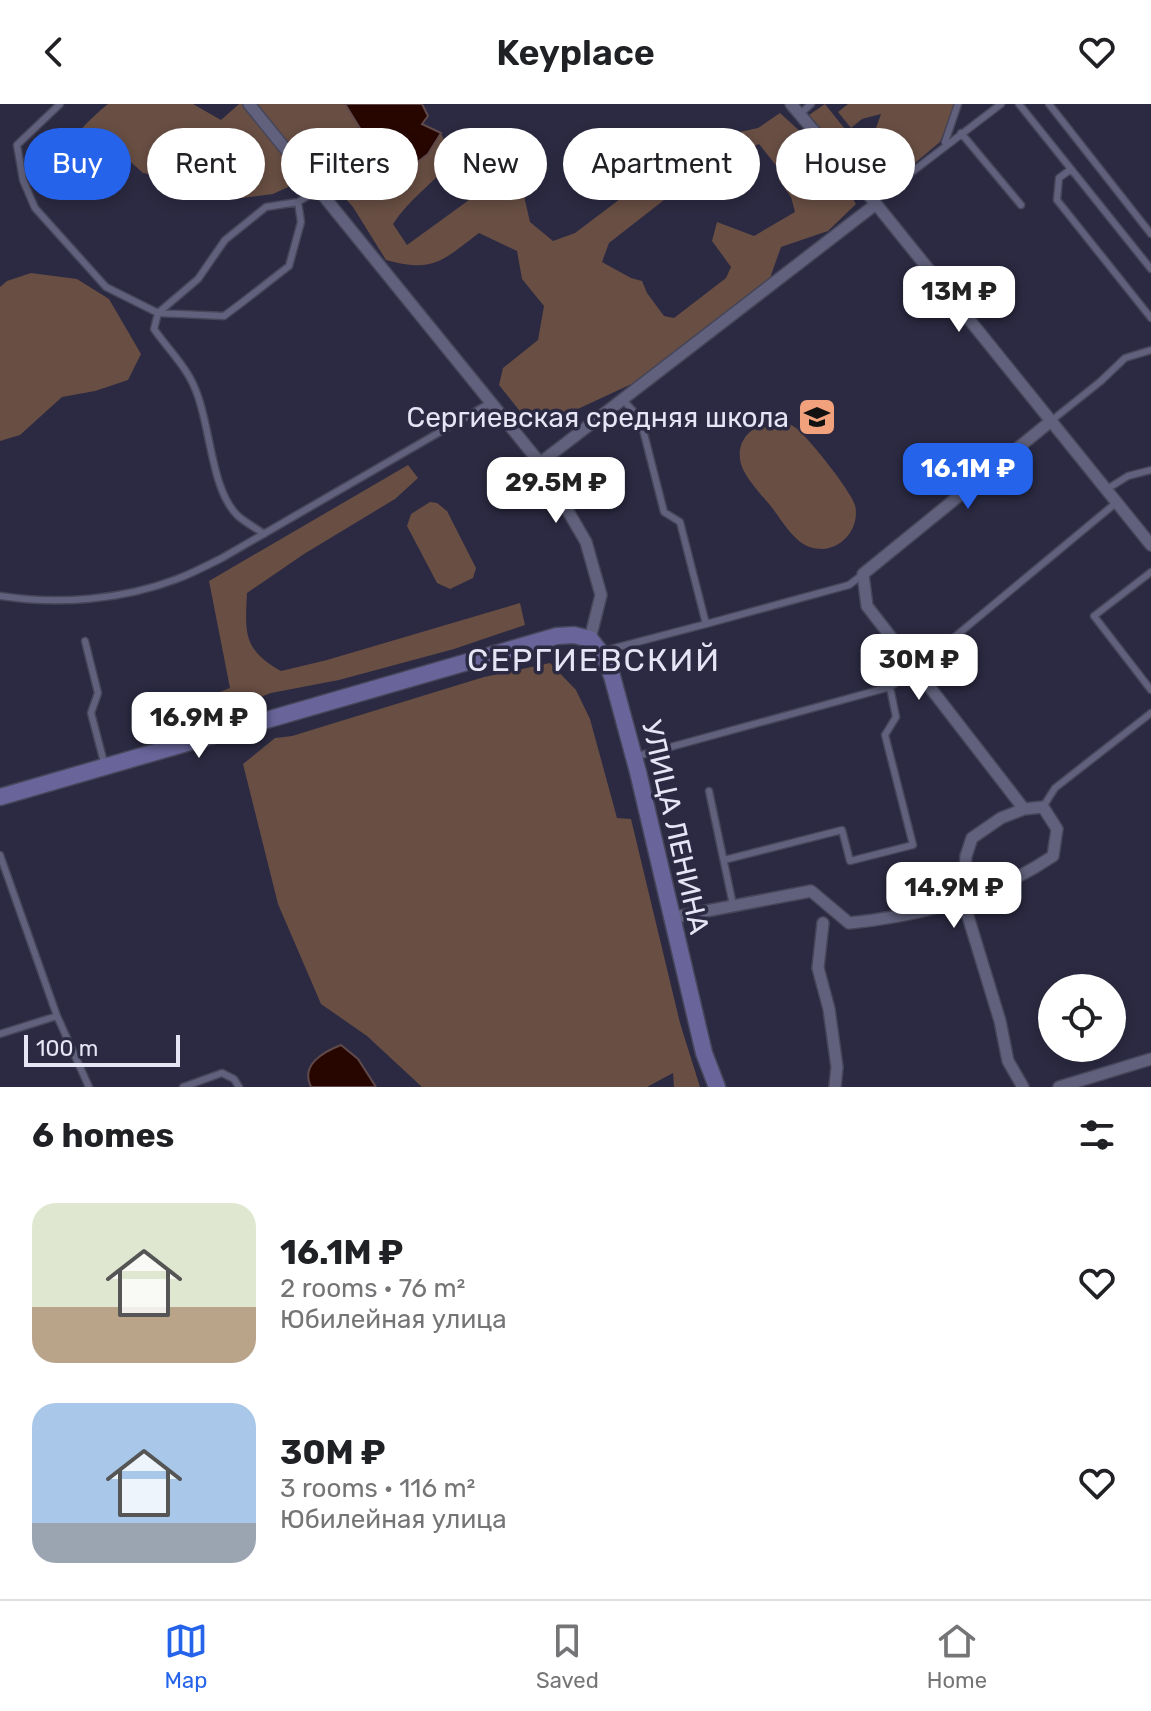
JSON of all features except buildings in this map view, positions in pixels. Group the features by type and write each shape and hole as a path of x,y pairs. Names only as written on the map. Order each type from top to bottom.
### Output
{"street":[{"path":"249,104 281,143"},
{"path":"791,104 875,203 1151,545"},
{"path":"0,797 557,636 574,635 595,645 601,595 586,542 540,463 328,200"},
{"path":"540,463 875,203"},
{"path":"1024,809 867,606 863,574 1051,421"},
{"name":"УЛИЦА ЛЕНИНА","path":"595,645 612,676 704,1053 717,1087"},
{"path":"670,918 811,891 849,923 887,919 963,900 1029,872 1053,856 1057,829 1043,807 1024,809 1001,818 972,838 966,856 963,900 1000,1021 1008,1061 1023,1087"},
{"path":"823,923 818,968 829,1009 837,1067 835,1087"},
{"path":"1059,1087 1151,1059"}],"lane":[{"path":"60,104 17,145 23,180 35,208 106,287 158,313 224,316 278,275 289,266 301,222 298,202"},
{"path":"800,114 811,104"},
{"path":"944,145 958,104"},
{"path":"875,203 944,145 1001,104"},
{"path":"1019,104 1151,269"},
{"path":"1049,104 1151,234"},
{"path":"961,133 1021,205"},
{"path":"1071,169 1059,178 1057,200 1151,318"},
{"path":"264,534 239,517 227,502 212,454 207,422 190,378 154,329 158,313 198,279 225,240 266,207 301,200"},
{"path":"1051,421 1125,358 1151,350"},
{"path":"623,399 640,418 664,512 680,522 706,624"},
{"path":"0,596 32,601 102,598 176,580 222,558 490,403"},
{"path":"1107,489 1128,476 1151,470"},
{"path":"634,757 890,687 916,669 1117,502"},
{"path":"1151,572 1094,616 1151,690"},
{"path":"595,645 706,624 849,585 863,574"},
{"path":"85,641 98,693 91,713 105,766"},
{"path":"724,860 842,830 850,861 913,845 885,735 896,717 890,687"},
{"path":"1043,807 1055,788 1151,713"},
{"path":"709,791 733,905"},
{"path":"0,855 2,868 57,1016 89,1087"},
{"path":"0,1034 57,1016"},
{"path":"183,1087 222,1073 234,1079 239,1087"}],"shaded area":[{"path":"108,104 193,104 221,120 239,104 345,104 360,128 281,128 281,190 265,195 265,128 147,128 147,174 131,162 131,128 83,128"},
{"path":"345,104 422,104 428,116 422,124 434,130 434,144 418,162 418,128 360,128"},
{"path":"825,104 844,128 820,128 809,115"},
{"path":"848,104 955,104 940,142 915,163 915,128 876,128 881,114 862,119 851,128 838,112"},
{"path":"780,113 796,128 776,128 776,165 760,145 758,128"},
{"path":"434,144 434,179 418,195 418,162"},
{"path":"347,200 413,200 393,224 407,245 469,200 525,200 530,222 553,241 575,233 619,200 664,200 609,243 602,262 642,281 664,316 674,318 726,278 731,267 712,241 717,222 754,236 795,212 792,200 854,200 856,204 828,231 781,247 770,278 638,381 552,421 530,424 499,385 503,368 538,340 544,306 522,279 517,251 479,233 456,251 427,265 386,260"},
{"path":"31,273 77,279 109,299 141,354 128,380 95,391 62,397 20,435 0,441 0,287 7,281"},
{"path":"779,420 796,428 810,442 852,498 856,513 853,528 838,544 823,549 812,548 796,538 743,470 740,455 744,439 762,424"},
{"path":"408,465 418,478 395,499 247,593 247,630 253,647 281,671 520,603 525,625 454,649 339,680 271,693 226,718 198,724 209,696 230,688 209,581"},
{"path":"430,502 447,511 476,568 473,578 450,589 437,583 407,526 411,514"},
{"path":"550,663 576,690 590,719 617,818 631,819 680,1023 700,1087 674,1087 673,1073 647,1087 422,1087 367,1036 321,1004 278,904 243,764 275,738 292,736 484,677"},
{"path":"341,1045 358,1059 376,1087 311,1087 309,1072 315,1060"}],"place":[{"name":"Сергиевская средняя школа","path":"817,417"}],"district":[{"name":"СЕРГИЕВСКИЙ","path":"594,660"}]}
